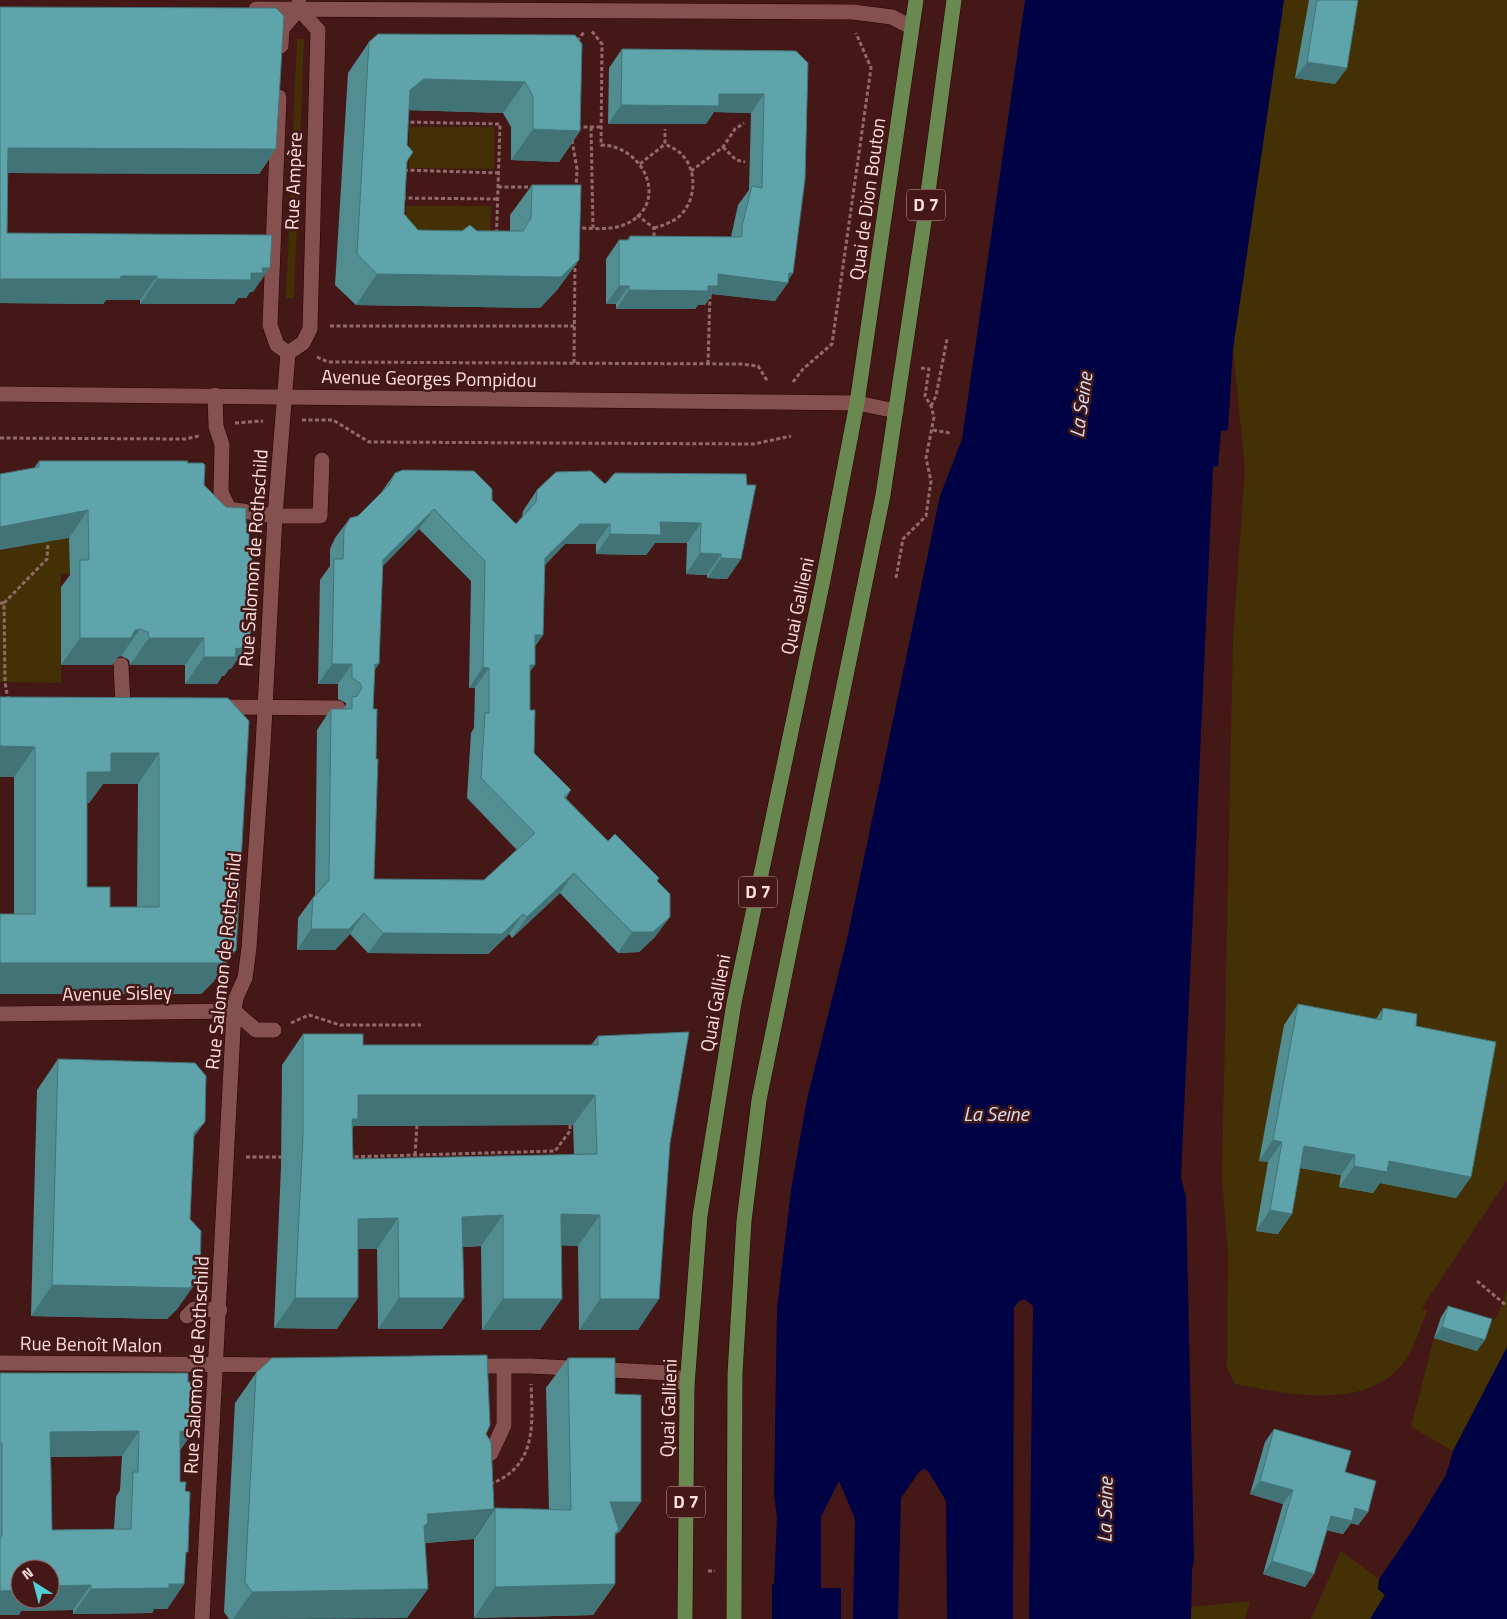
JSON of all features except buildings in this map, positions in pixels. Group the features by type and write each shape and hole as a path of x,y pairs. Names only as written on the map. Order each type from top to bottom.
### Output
{"main road":[{"name":"Quai de Dion Bouton","path":"857,403 916,0"},
{"name":"D 7","path":"734,1619 735,1374 744,1221 758,1110 872,548 896,411 954,0"},
{"name":"Quai Gallieni","path":"685,1619 687,1386 700,1216 734,1003 823,580 857,403"}],"street":[{"path":"243,9 299,4 853,12 892,17 912,28"},
{"path":"280,64 282,29 299,4"},
{"name":"Rue Ampère","path":"299,4 318,30 310,328"},
{"name":"Rue Ampère","path":"280,83 270,325 277,345 288,353"},
{"path":"286,397 288,353 303,343 310,328"},
{"name":"Avenue Georges Pompidou","path":"0,394 857,403 896,411"},
{"path":"215,395 216,426 222,445 221,492 229,509 275,516 320,516 322,460"},
{"name":"Rue Salomon de Rothschild","path":"202,1619 220,1310 225,1157 234,1011 236,998 245,978 249,948 265,708 275,516 286,397"},
{"path":"121,665 123,705"},
{"path":"104,705 141,706"},
{"path":"205,706 338,708"},
{"path":"234,1011 256,1030 274,1030"},
{"name":"Avenue Sisley","path":"0,1014 234,1011"},
{"path":"187,1316 194,1309 220,1310"},
{"name":"Rue Benoît Malon","path":"0,1363 299,1366"},
{"path":"456,1366 504,1366 670,1373 687,1386"},
{"path":"474,1462 491,1453 504,1425 504,1366"}],"path":[{"name":"Quai de Dion Bouton","path":"790,386 803,369 832,344 870,68 861,49 853,24"},
{"path":"575,44 588,27 602,44 601,145 614,145 626,151 645,170 648,184 647,201 637,216 627,224 613,228 575,228"},
{"path":"404,122 500,124 498,173 496,251 400,251 404,122"},
{"path":"691,171 723,147 735,129 744,123"},
{"path":"569,126 601,127"},
{"path":"591,127 592,228"},
{"path":"665,129 665,144"},
{"path":"571,135 577,169 576,198"},
{"path":"640,164 665,144"},
{"path":"654,228 677,218 686,208 692,194 690,165 680,152 665,144"},
{"path":"723,147 736,160 746,162"},
{"path":"402,170 498,173"},
{"path":"498,187 537,187"},
{"path":"566,188 576,188"},
{"path":"402,198 498,199"},
{"path":"637,216 654,228"},
{"path":"575,218 575,238"},
{"path":"654,228 654,245"},
{"path":"574,364 575,257"},
{"path":"708,364 710,292"},
{"path":"310,328 335,325 574,326"},
{"path":"931,406 936,396 947,339"},
{"path":"314,355 328,362 708,364 758,366 770,384"},
{"path":"896,578 903,538 926,516 931,481 926,458 933,430 934,417 931,406 925,396 928,369 916,368"},
{"path":"0,438 186,439 198,436 216,426 251,420 267,421"},
{"path":"310,420 333,420 369,442 754,444 791,436"},
{"path":"933,430 950,433"},
{"path":"9,706 5,682 2,603 48,559 48,543"},
{"path":"274,1030 308,1015 340,1025 421,1025"},
{"path":"343,1157 555,1151 570,1131 570,1113"},
{"path":"414,1155 417,1125"},
{"path":"458,1154 458,1162"},
{"path":"225,1157 290,1157"},
{"path":"1477,1282 1507,1306"}],"shaded area":[{"path":"1284,0 1507,0 1507,1180 1422,1308 1427,1311 1415,1343 1405,1361 1389,1377 1370,1388 1349,1393 1326,1395 1302,1395 1235,1384 1227,1368 1228,1255 1222,1176 1233,640 1245,468 1233,349"},
{"path":"297,39 304,39 294,298 286,298"},
{"path":"409,127 494,127 494,169 409,168"},
{"path":"406,206 491,206 490,247 406,247"},
{"path":"71,523 70,574 61,574 61,683 0,682 0,551 36,544 36,537"},
{"path":"1507,1289 1507,1347 1453,1451 1411,1427 1434,1338 1477,1351 1484,1330 1498,1315"},
{"path":"1341,1551 1379,1579 1378,1589 1385,1595 1370,1619 1311,1619"},
{"path":"1250,1601 1245,1619 1191,1619 1191,1607"}],"water":[{"name":"La Seine","path":"1025,0 1284,0 1233,349 1228,430 1221,431 1218,466 1213,467 1181,1178 1186,1197 1194,1561 1192,1569 1191,1619 1029,1619 1033,1306 1024,1299 1018,1302 1014,1308 1013,1619 947,1619 946,1501 928,1471 924,1469 919,1472 901,1498 898,1619 853,1619 855,1519 839,1481 821,1517 821,1588 841,1588 841,1619 772,1619 772,1585 774,1584 777,1518 774,1494 777,1308 791,1190 807,1099 847,939 940,496 962,439"},
{"path":"1507,1347 1507,1619 1370,1619 1385,1595 1378,1589 1379,1579 1412,1531 1446,1475 1453,1451"}]}
